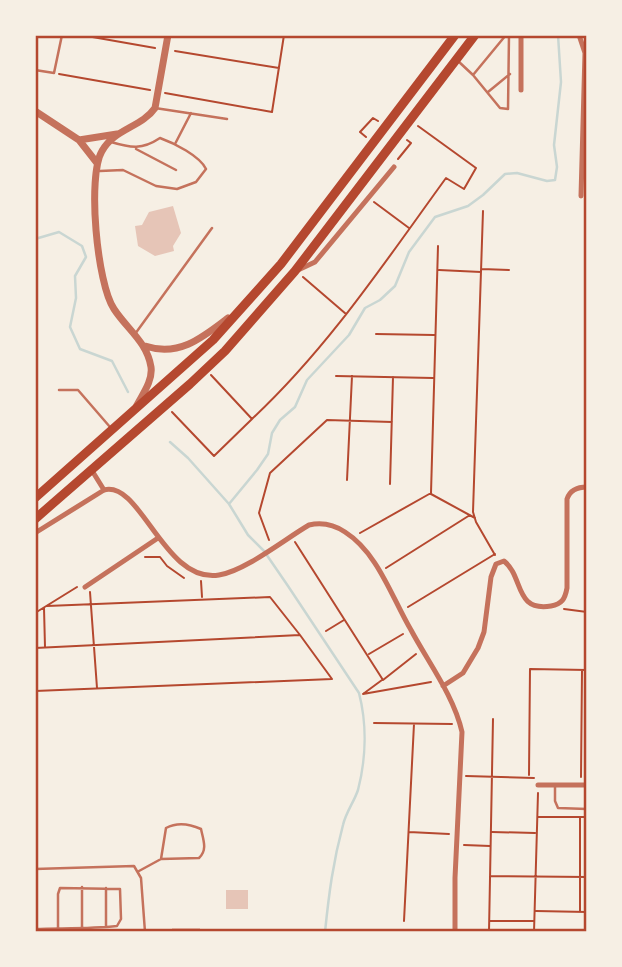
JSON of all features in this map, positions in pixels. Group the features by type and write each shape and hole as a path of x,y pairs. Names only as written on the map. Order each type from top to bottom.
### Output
{"highway":[{"path":"35,519 206,369 295,271 475,35"},
{"path":"35,498 213,340 241,309 281,264 451,36"}],"street":[{"path":"133,411 151,375 145,346 112,307 99,270 97,167 109,141 149,117 155,108 168,35"},
{"path":"521,35 521,90"},
{"path":"579,35 585,53 581,197"},
{"path":"35,111 79,141 97,167"},
{"path":"79,141 119,134"},
{"path":"295,271 315,262 395,164"},
{"path":"145,346 165,350 194,344 241,309"},
{"path":"91,469 104,490"},
{"path":"441,683 463,673 478,648 496,564 504,561 509,565 523,597 530,605 559,605 565,598 568,588 567,499 574,489 587,487"},
{"path":"35,533 104,490 113,489 127,496 158,538 186,568 201,574 221,575 249,562 309,525 329,524 351,538 379,572 441,683 460,724 455,932"},
{"path":"88,588 158,538"},
{"path":"538,785 584,785"}],"lane":[{"path":"35,69 54,73 62,35"},
{"path":"456,60 473,75 502,110 509,108 507,35"},
{"path":"473,75 507,35"},
{"path":"488,92 510,74"},
{"path":"155,108 227,119"},
{"path":"175,144 191,114"},
{"path":"97,167 123,170 156,186 177,189 196,182 206,169 203,162 160,138 136,149"},
{"path":"109,141 136,149 176,170"},
{"path":"135,334 212,228"},
{"path":"59,390 78,390 112,430"},
{"path":"555,785 555,802 558,808 587,809"},
{"path":"139,871 161,859 199,858 204,854 201,829 193,825 172,825 166,828 161,859"},
{"path":"35,869 134,866 139,871 145,932"},
{"path":"82,887 82,928"},
{"path":"106,887 106,927"},
{"path":"35,929 117,926 120,923 120,890 118,887 60,888 58,928"}],"path":[{"path":"81,35 279,68"},
{"path":"54,73 272,112 284,35"},
{"path":"360,132 373,118"},
{"path":"165,405 214,456 281,392 347,315 446,178 464,189 476,169 409,120"},
{"path":"395,164 411,144"},
{"path":"368,198 409,228"},
{"path":"475,518 483,211"},
{"path":"430,493 438,246"},
{"path":"438,270 509,270"},
{"path":"295,271 347,315"},
{"path":"376,334 436,335"},
{"path":"206,369 252,419"},
{"path":"336,376 434,378"},
{"path":"346,480 352,376"},
{"path":"390,484 393,377"},
{"path":"273,547 259,513 271,473 327,420 391,422"},
{"path":"430,493 475,518 499,562"},
{"path":"351,538 430,493"},
{"path":"379,572 470,515"},
{"path":"290,536 383,680"},
{"path":"401,611 495,554"},
{"path":"136,557 160,557 167,566 184,578"},
{"path":"201,574 202,598"},
{"path":"88,588 97,688"},
{"path":"35,613 44,608 91,603 270,597 332,678 35,691"},
{"path":"559,605 567,611 587,612"},
{"path":"44,608 45,648"},
{"path":"326,631 345,619"},
{"path":"368,655 410,629"},
{"path":"35,648 300,635"},
{"path":"422,649 363,694 441,683"},
{"path":"529,778 530,668 587,670"},
{"path":"582,670 584,785"},
{"path":"488,932 493,719"},
{"path":"374,723 460,724"},
{"path":"404,921 414,724"},
{"path":"460,776 538,778 534,932"},
{"path":"537,817 587,817"},
{"path":"580,817 580,912"},
{"path":"408,832 457,834"},
{"path":"491,832 537,833"},
{"path":"456,845 490,846"},
{"path":"490,876 587,877"},
{"path":"535,911 587,912"},
{"path":"489,921 535,921"}],"building":[{"path":"173,206 181,233 173,246 174,251 155,256 138,246 135,226 142,225 149,212"},
{"path":"226,890 248,890 248,909 226,909"},
{"path":"172,928 200,928 200,932 172,932"}],"waterway":[{"path":"229,504 268,454 272,433 280,420 295,407 307,380 349,335 365,308 380,300 395,286 409,252 435,217 468,206 505,174 517,173 547,181 555,180 557,167 554,145 561,82 558,35"},
{"path":"35,239 59,232 82,246 86,257 75,276 76,298 70,327 80,349 112,361 128,392"},
{"path":"170,442 229,504 248,535 264,551 359,693 365,742 363,766 358,790 346,816 340,839 325,932"}]}
